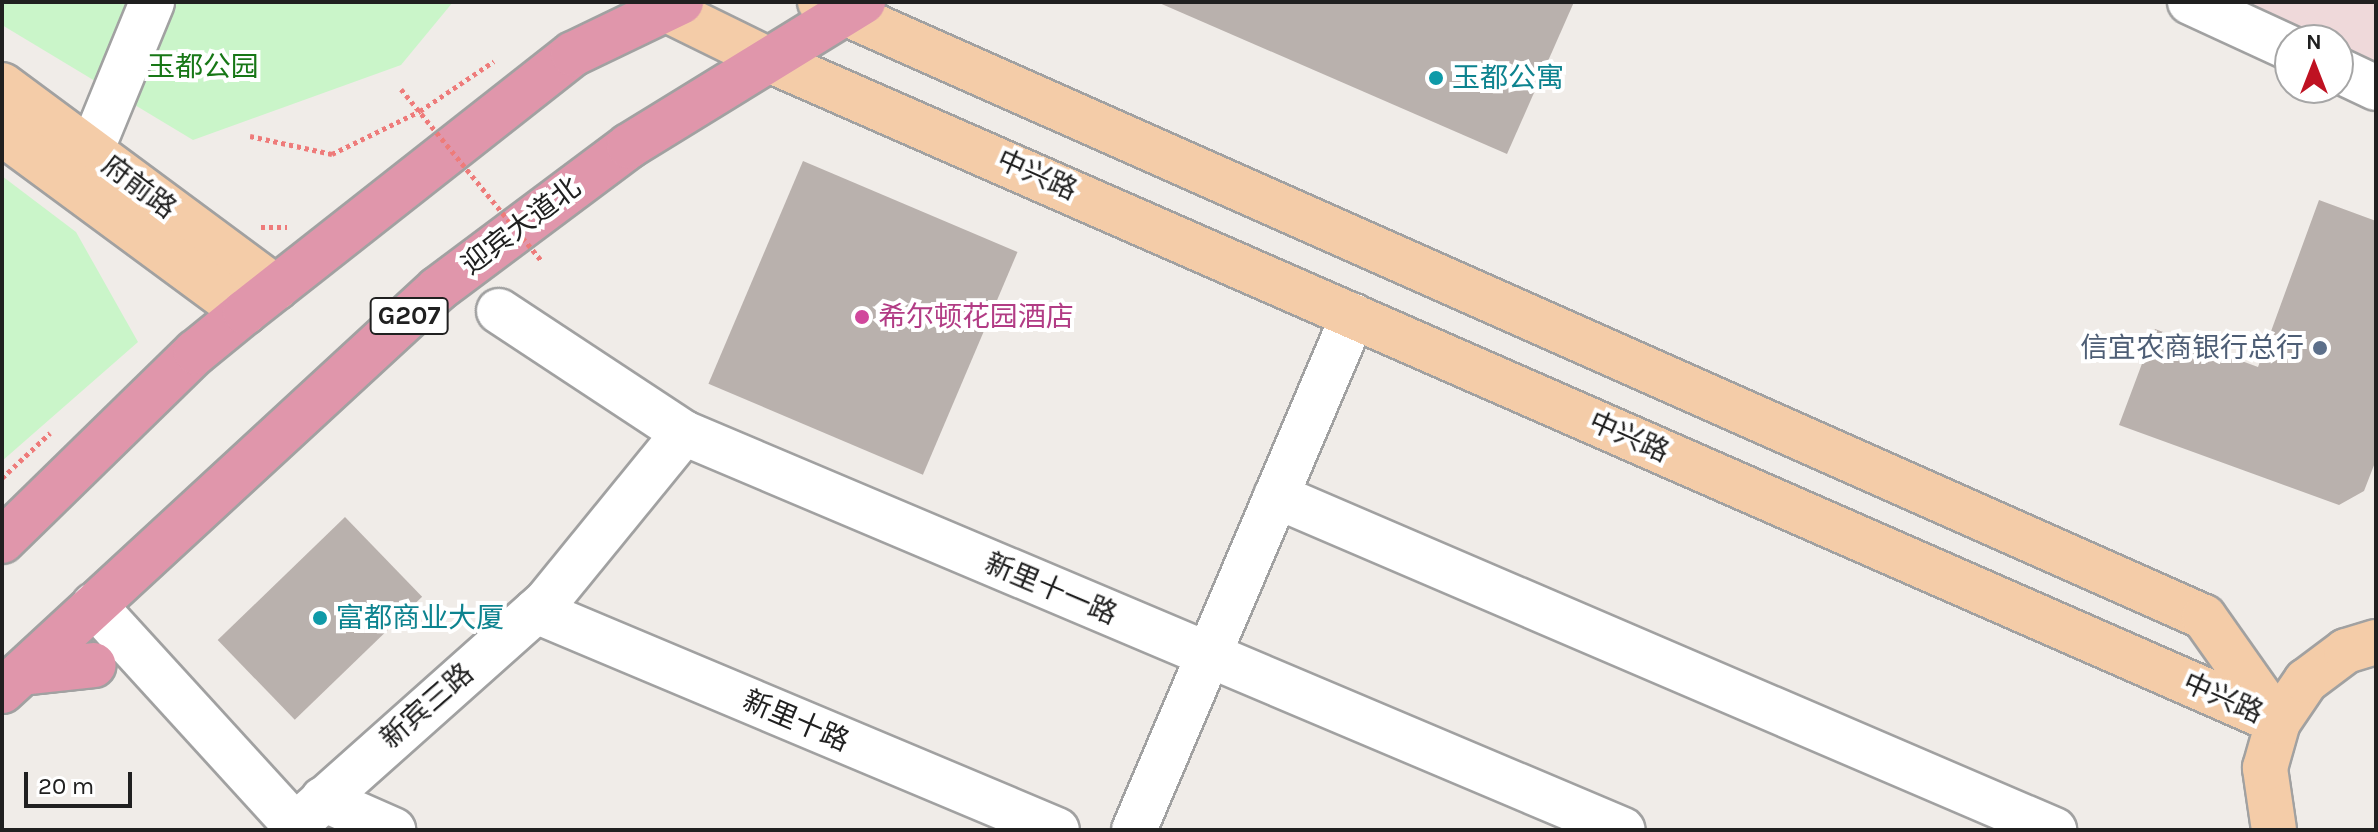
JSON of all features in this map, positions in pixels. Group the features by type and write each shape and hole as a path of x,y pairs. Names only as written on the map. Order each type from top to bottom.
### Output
{"highway":[{"path":"2,541 196,352 261,300 573,54 673,6"},
{"name":"迎宾大道北","path":"12,682 94,605 477,296 629,146 769,60 843,6"},
{"path":"12,682 94,665"}],"main road":[{"name":"中兴路","path":"673,6 769,60 2278,722"},
{"name":"中兴路","path":"843,6 2204,617 2278,722"},
{"name":"府前路","path":"2,85 91,151 261,300"},
{"name":"府前路","path":"2,133 261,300"},
{"path":"2274,830 2265,768 2278,722 2306,681 2346,651 2376,642"}],"street":[{"path":"91,151 152,2"},
{"path":"2190,2 2274,41"},
{"path":"2354,78 2376,88"},
{"name":"新里十一路","path":"477,296 684,433 1623,830"},
{"path":"1134,830 1353,316"},
{"name":"新宾三路","path":"303,818 536,611 684,433"},
{"path":"1276,496 2054,830"},
{"path":"94,605 303,818 393,830"},
{"name":"新里十路","path":"536,611 1057,830"}],"path":[{"path":"401,89 542,261"},
{"path":"250,136 332,154 420,111"},
{"path":"2,478 59,425"}],"shaded area":[{"path":"2222,2 2376,2 2376,69 2354,60 2354,24 2274,25"}],"green space":[{"name":"玉都公园","path":"2,2 453,2 401,65 193,140 2,25"},
{"path":"2,176 76,232 138,342 2,461"}],"building":[{"name":"玉都公寓","path":"1157,2 1574,2 1507,154"},
{"name":"希尔顿花园酒店","path":"803,161 1017,252 923,475 708,384"},
{"name":"信宜农商银行总行","path":"2319,200 2376,221 2376,460 2364,491 2339,505 2119,425 2155,329 2258,367"},
{"name":"富都商业大厦","path":"345,517 422,597 295,720 218,640"}],"place":[{"name":"玉都公寓","path":"1436,78"},
{"name":"希尔顿花园酒店","path":"862,317"},
{"name":"信宜农商银行总行","path":"2320,348"},
{"name":"富都商业大厦","path":"320,618"}]}
